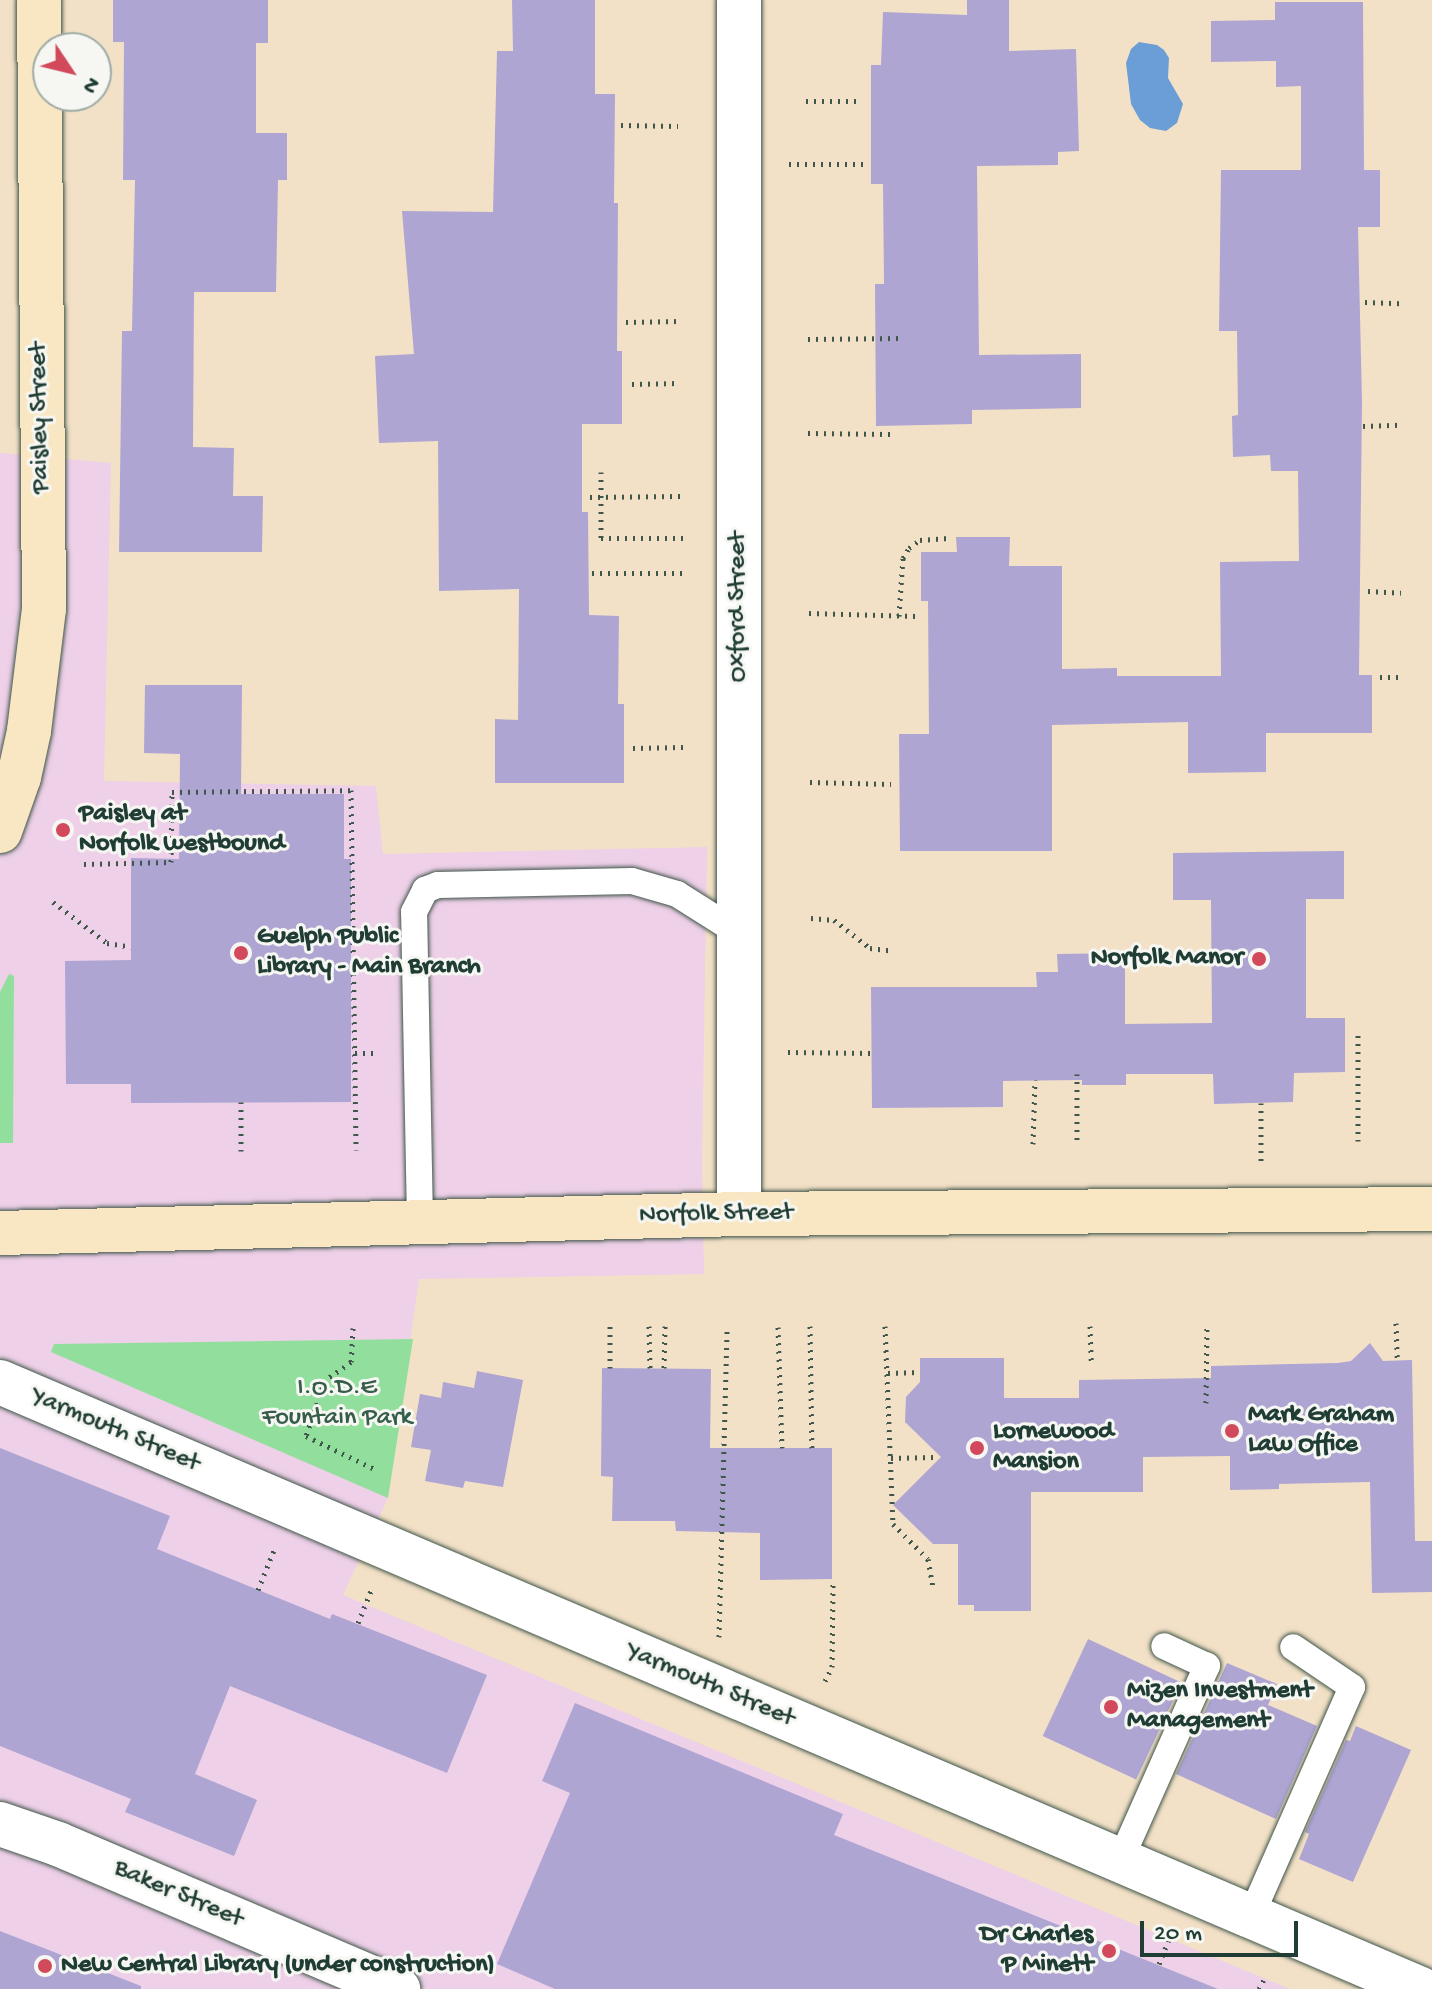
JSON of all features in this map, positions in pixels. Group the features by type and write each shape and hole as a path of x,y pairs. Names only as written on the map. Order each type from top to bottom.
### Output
{"main road":[{"name":"Paisley Street","path":"0,831 19,777 29,731 44,609 39,0"},
{"name":"Norfolk Street","path":"0,1233 739,1214 1432,1209"}],"street":[{"name":"Oxford Street","path":"739,0 739,1214"},
{"name":"Yarmouth Street","path":"0,1382 1421,1989"},
{"name":"Baker Street","path":"0,1824 58,1844 398,1989"}],"lane":[{"path":"420,1221 415,1097 414,912 425,890 438,885 632,881 677,894 739,933"},
{"path":"1120,1861 1207,1666 1164,1646"},
{"path":"1251,1916 1352,1687 1293,1647"}],"path":[{"path":"806,101 861,101"},
{"path":"621,125 678,126"},
{"path":"739,165 864,164"},
{"path":"1365,302 1400,303"},
{"path":"626,322 680,321"},
{"path":"808,339 903,338"},
{"path":"632,384 680,383"},
{"path":"1363,426 1400,425"},
{"path":"808,433 890,434"},
{"path":"601,472 601,538 739,538"},
{"path":"590,497 681,496"},
{"path":"899,616 903,558 909,548 920,540 952,538"},
{"path":"592,573 682,573"},
{"path":"1368,591 1401,593"},
{"path":"809,613 916,616"},
{"path":"1380,677 1401,677"},
{"path":"633,748 683,747"},
{"path":"810,782 891,784"},
{"path":"84,864 171,862 172,792 351,790 356,1150"},
{"path":"53,902 107,943 131,947"},
{"path":"811,918 834,920 870,948 893,951"},
{"path":"1358,1032 1358,1141"},
{"path":"739,1052 871,1053"},
{"path":"1077,1074 1077,1143"},
{"path":"1033,1144 1035,1080"},
{"path":"241,1102 241,1151"},
{"path":"1261,1103 1262,1210"},
{"path":"1396,1323 1397,1360"},
{"path":"610,1326 610,1368"},
{"path":"649,1326 650,1368"},
{"path":"664,1368 665,1326"},
{"path":"718,1647 727,1326"},
{"path":"810,1326 812,1448"},
{"path":"885,1326 893,1524 928,1559 933,1586"},
{"path":"1090,1326 1091,1364"},
{"path":"1206,1403 1207,1326"},
{"path":"778,1327 782,1448"},
{"path":"353,1328 351,1362 325,1380 306,1436 377,1470"},
{"path":"888,1373 920,1372"},
{"path":"891,1458 933,1457"},
{"path":"258,1590 277,1542"},
{"path":"358,1623 375,1584"},
{"path":"821,1691 832,1667 833,1584"},
{"path":"1159,1964 1174,1927"}],"shaded area":[{"path":"0,453 111,463 104,781 376,786 383,854 707,847 702,1162 704,1274 419,1279 388,1498 343,1595 1290,1989 0,1989"}],"green space":[{"path":"9,974 14,976 13,1143 0,1143 0,992"},
{"name":"I.O.D.E Fountain Park","path":"413,1339 388,1498 51,1352 54,1344"}],"water":[{"path":"1139,42 1157,45 1164,50 1169,58 1168,78 1183,104 1177,123 1166,131 1150,128 1140,120 1131,104 1126,63 1131,49"}],"building":[{"path":"113,0 268,0 268,43 256,43 256,133 287,133 287,180 278,180 276,292 194,292 193,447 234,448 233,496 263,496 262,552 119,552 122,331 132,331 135,180 123,180 124,42 113,42"},
{"path":"512,0 595,0 595,94 615,94 617,351 622,351 622,424 582,424 582,512 588,512 589,615 619,616 618,704 624,704 624,783 495,783 495,719 518,720 519,589 439,591 438,441 379,443 375,356 414,354 402,211 493,212 497,51 513,51"},
{"path":"967,0 1009,0 1009,51 1076,49 1079,151 1058,152 1058,165 977,166 979,355 1081,354 1081,408 972,410 972,424 876,426 875,284 884,284 883,184 871,184 871,65 881,65 883,12 967,15"},
{"path":"1275,2 1363,2 1364,170 1380,170 1380,227 1358,227 1362,402 1359,675 1372,675 1372,733 1266,733 1266,772 1188,773 1188,722 1052,725 1052,851 900,851 899,734 929,734 928,601 921,601 921,552 957,552 956,537 1010,537 1009,566 1062,566 1062,669 1117,668 1117,676 1221,676 1220,562 1299,561 1298,471 1271,471 1270,455 1233,457 1232,416 1238,415 1237,331 1219,331 1221,170 1301,170 1301,86 1276,87 1276,61 1211,62 1211,21 1275,20"},
{"name":"Guelph Public Library - Main Branch","path":"145,685 242,685 241,794 344,794 344,859 351,859 351,1102 131,1103 131,1084 66,1084 65,961 131,960 131,858 179,859 180,754 144,753"},
{"path":"1344,851 1344,899 1306,899 1306,1018 1345,1018 1345,1072 1294,1073 1293,1102 1214,1104 1213,1074 1126,1074 1126,1085 1082,1085 1082,1080 1003,1081 1003,1107 872,1108 871,987 1037,987 1036,972 1058,972 1057,954 1125,953 1125,1024 1212,1023 1211,900 1173,900 1173,853"},
{"path":"1370,1343 1383,1361 1412,1360 1415,1541 1432,1541 1432,1592 1372,1593 1370,1482 1279,1484 1279,1489 1230,1490 1230,1456 1143,1457 1143,1492 1031,1492 1031,1611 974,1611 974,1605 958,1605 958,1544 933,1544 893,1505 941,1457 905,1422 906,1397 920,1382 920,1358 1004,1358 1004,1398 1079,1398 1079,1380 1211,1378 1211,1366 1338,1363 1351,1361"},
{"path":"602,1368 711,1369 710,1448 832,1448 832,1579 760,1580 760,1533 676,1531 675,1521 612,1521 613,1477 601,1476"},
{"path":"477,1371 523,1380 503,1487 465,1481 463,1488 425,1481 431,1450 411,1447 420,1394 441,1398 443,1382 474,1388"},
{"path":"0,1448 170,1516 157,1549 330,1619 332,1614 487,1675 447,1773 230,1686 195,1774 257,1800 234,1856 125,1812 131,1799 0,1746"},
{"name":"Mizen Investment Management","path":"1088,1639 1181,1683 1136,1780 1043,1736"},
{"path":"1227,1663 1277,1684 1268,1705 1317,1726 1276,1819 1176,1774"},
{"path":"575,1703 843,1814 834,1835 1218,1989 555,1989 497,1964 570,1793 542,1781"},
{"path":"1356,1726 1411,1750 1353,1882 1299,1859 1309,1834 1305,1832 1346,1740 1350,1741"},
{"name":"New Central Library (under construction)","path":"0,1931 141,1986 141,1989 0,1989"}],"place":[{"name":"Paisley at Norfolk westbound","path":"63,830"},
{"name":"Guelph Public Library - Main Branch","path":"241,953"},
{"name":"Norfolk Manor","path":"1259,959"},
{"name":"Mark Graham Law Office","path":"1232,1431"},
{"name":"Lornewood Mansion","path":"977,1448"},
{"name":"Mizen Investment Management","path":"1111,1707"},
{"name":"Dr Charles P Minett","path":"1109,1951"},
{"name":"New Central Library (under construction)","path":"45,1966"}]}
